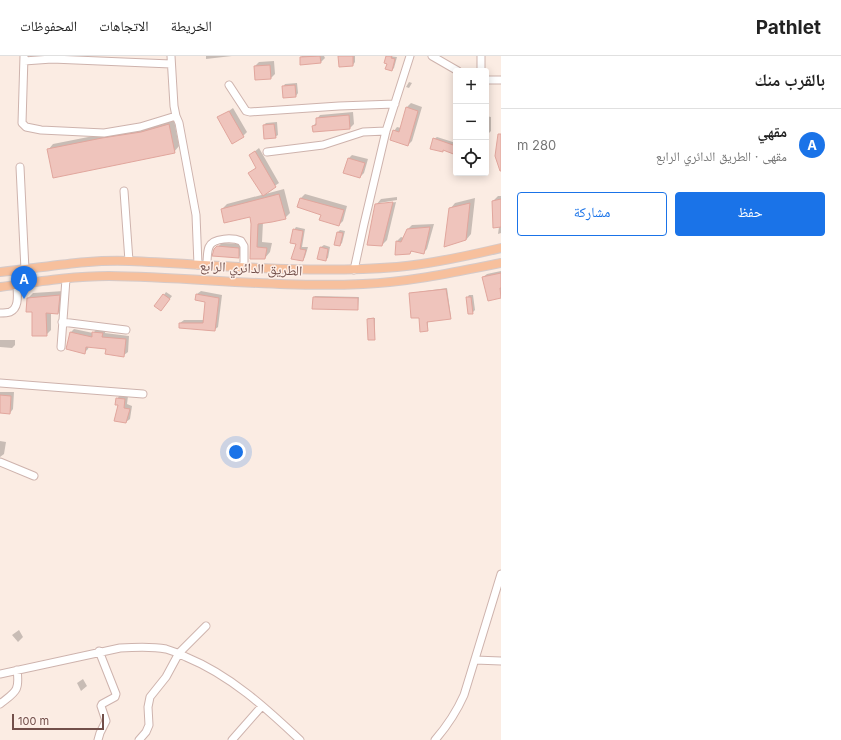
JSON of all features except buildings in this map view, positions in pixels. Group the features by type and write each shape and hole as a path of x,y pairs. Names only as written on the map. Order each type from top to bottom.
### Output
{"main road":[{"name":"الطريق الدائري الرابع","path":"0,272 25,270 62,264 129,261 207,266 309,270 354,270 398,267 450,259 501,248"},
{"name":"الطريق الدائري الرابع","path":"0,287 66,279 108,276 308,285 364,284 402,281 501,263"}],"street":[{"path":"171,56 174,106 179,123 196,215 198,265"},
{"path":"354,270 386,131 410,56"},
{"path":"432,56 439,58 454,68"},
{"path":"481,56 481,68"},
{"path":"171,64 24,58 22,123 26,127 41,130 104,133 140,127 176,116"},
{"path":"489,80 501,80"},
{"path":"229,85 246,111 250,112 395,104"},
{"path":"267,152 323,145 363,132 386,131"},
{"path":"20,167 25,270"},
{"path":"124,191 129,261"},
{"path":"207,266 209,247 212,242 218,240 237,239 242,241 244,246 244,267"},
{"path":"60,347 66,279"},
{"path":"0,313 11,312 15,307 17,300 17,285"},
{"path":"62,322 126,330"},
{"path":"0,383 143,394"},
{"path":"0,462 34,476"},
{"path":"435,740 450,723 457,712 464,695 501,574"},
{"path":"139,740 149,726 148,707 150,697 166,677 178,654 206,626"},
{"path":"0,674 99,651 140,647 166,649 222,675 262,706 300,740"},
{"path":"98,740 106,721 101,706 116,694 99,651"},
{"path":"475,660 501,661"},
{"path":"0,704 17,690 17,670"},
{"path":"232,740 262,706"}],"place":[{"name":"مقهي","path":"24,299"}]}
